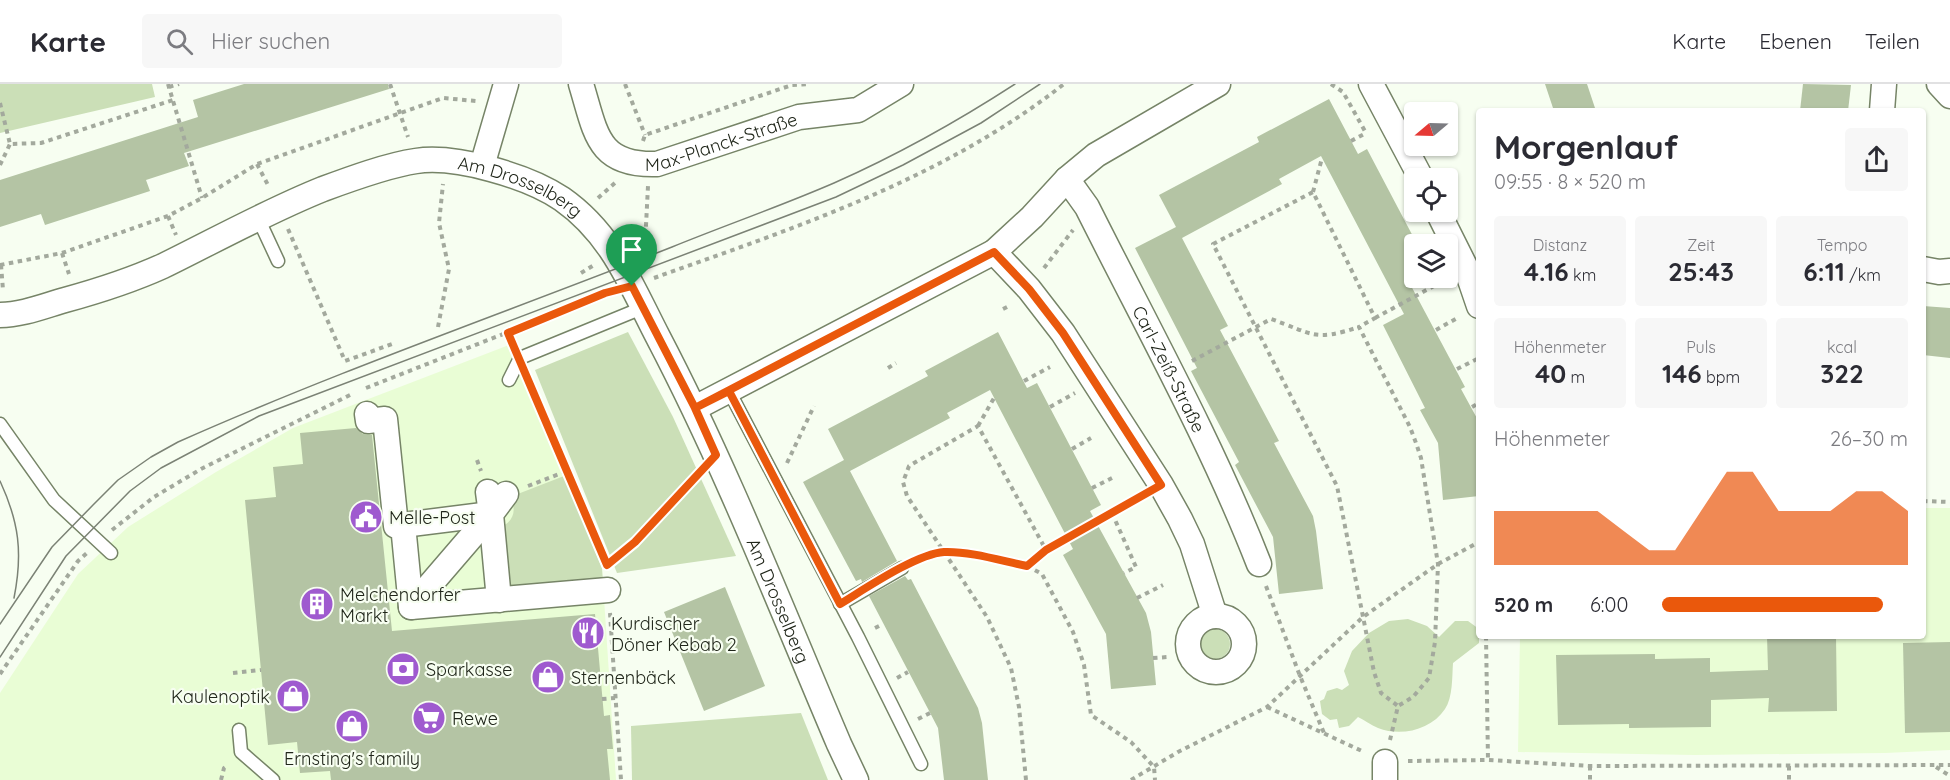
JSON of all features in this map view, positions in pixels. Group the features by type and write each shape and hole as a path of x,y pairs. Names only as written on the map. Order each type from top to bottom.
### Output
{"street":[{"name":"Max-Planck-Straße","path":"581,84 595,130 607,150 621,160 643,164 657,164 799,117 858,110 901,84"},
{"path":"695,408 994,252 1032,217 1067,179 1096,155 1218,84"},
{"path":"1371,84 1416,168"},
{"path":"1882,108 1884,84"},
{"path":"1939,84 1950,96"},
{"path":"482,166 503,94"},
{"name":"Am Drosselberg","path":"0,315 33,309 116,284 161,267 268,213 324,189 416,161 445,160 482,166 536,185 560,198 598,230 605,261 637,297 695,408 838,744 856,780"},
{"name":"Carl-Zeiß-Straße","path":"1067,179 1087,207 1201,432 1243,522 1259,564"},
{"path":"1443,222 1466,268 1476,297"},
{"path":"994,252 1029,289 1063,333 1161,485 1192,544 1215,616"},
{"path":"1926,269 1939,272 1950,271"},
{"path":"367,414 368,421 385,419 396,526 495,500"},
{"path":"495,500 499,600"},
{"path":"411,607 495,500"},
{"path":"403,525 411,607"},
{"path":"411,607 608,590"}],"lane":[{"path":"268,213 278,261"},
{"path":"509,380 520,358 637,297"},
{"path":"729,391 888,695 921,764"},
{"path":"0,424 54,500 111,553"},
{"path":"840,604 902,568"},
{"path":"239,730 241,752 273,780"}],"path":[{"path":"179,84 169,85 202,198"},
{"path":"390,84 399,114"},
{"path":"581,273 645,245 643,164 645,135 625,84"},
{"path":"645,135 792,85 810,84"},
{"path":"0,674 78,561 122,521 154,497 221,459 357,392 605,293 637,297 873,196 960,152 1009,123 1064,84"},
{"path":"1331,84 1343,92 1366,133"},
{"path":"0,265 62,253 168,216 257,164 443,98 503,94"},
{"path":"10,144 41,143 173,100"},
{"path":"0,103 10,144 0,165"},
{"path":"1322,158 1313,192 1375,318"},
{"path":"438,327 449,269 440,223 445,160"},
{"path":"600,196 643,164"},
{"path":"1313,192 1213,244 1337,486 1374,672 1381,693 1398,706"},
{"path":"268,213 345,361 395,343"},
{"path":"1044,268 1079,222"},
{"path":"1170,373 1271,319 1317,336 1334,335 1359,327 1466,268"},
{"path":"1359,327 1416,443 1421,458 1438,564 1435,642 1429,678 1413,698 1398,706"},
{"path":"508,333 607,565 621,780"},
{"path":"1457,369 1476,360"},
{"path":"888,368 896,363"},
{"path":"1024,381 1050,368"},
{"path":"1050,407 1069,396"},
{"path":"994,398 978,426 909,466 903,482 907,496 987,617 1011,668 1019,707 1026,780"},
{"path":"1472,407 1476,405"},
{"path":"777,484 814,406"},
{"path":"978,426 1046,550"},
{"path":"1072,449 1091,438"},
{"path":"607,565 635,542 716,455"},
{"path":"495,500 567,471"},
{"path":"1092,488 1113,478"},
{"path":"1027,566 1046,550 1161,485"},
{"path":"1926,501 1950,502"},
{"path":"1112,513 1136,567 1124,573"},
{"path":"1131,780 1178,752 1267,707 1363,617 1438,564 1476,545"},
{"path":"902,568 944,552 1027,566 1042,574 1073,632 1084,665 1092,715 1131,742 1154,767 1155,780"},
{"path":"1259,564 1269,596 1324,734"},
{"path":"1137,598 1163,585"},
{"path":"1486,639 1488,760"},
{"path":"1153,658 1168,657"},
{"path":"233,673 261,670"},
{"path":"602,699 615,698"},
{"path":"1385,771 1398,706"},
{"path":"1267,707 1324,734 1385,771 1488,760 1590,766 1950,765"},
{"path":"1590,766 1590,780"},
{"path":"1789,766 1789,780"},
{"path":"1934,766 1950,777"}],"shaded area":[{"path":"0,84 152,84 155,97 0,133"},
{"path":"628,332 673,417 736,556 617,573 535,370"},
{"path":"509,345 602,568 616,780 0,780 0,693 78,574 128,527 216,472 293,428"},
{"path":"564,476 602,568 603,585 502,594 501,527 509,522 513,515 510,497"},
{"path":"1926,508 1950,508 1950,750 1695,755 1518,752 1520,639 1926,639"},
{"path":"1408,619 1427,626 1439,637 1455,621 1468,621 1476,627 1476,639 1479,639 1479,643 1453,663 1448,704 1439,716 1424,727 1406,731 1387,731 1358,717 1349,726 1339,728 1337,719 1330,720 1322,714 1320,701 1324,699 1327,691 1337,688 1342,690 1349,685 1344,671 1352,651 1369,633 1389,621"},
{"path":"1215,629 1226,633 1230,644 1226,655 1215,659 1204,655 1200,644 1204,633"},
{"path":"801,713 828,780 632,780 631,726"}],"building":[{"path":"244,84 388,84 389,89 184,153 189,166 146,180 150,191 45,225 41,214 0,227 0,180 198,117 193,100"},
{"path":"1545,84 1587,84 1595,108 1553,108"},
{"path":"1803,84 1851,85 1848,108 1800,108"},
{"path":"1329,99 1358,154 1367,149 1412,234 1404,234 1404,288 1412,288 1465,387 1461,389 1476,416 1476,496 1443,500 1438,443 1420,410 1425,408 1383,325 1404,314 1321,156 1279,179 1282,184 1182,238 1228,326 1220,330 1279,441 1274,443 1313,516 1323,589 1279,594 1273,537 1235,465 1239,462 1191,371 1197,368 1135,248 1176,227 1159,195 1259,142 1257,137"},
{"path":"1926,306 1950,308 1950,358 1926,355"},
{"path":"998,332 1027,388 1037,383 1101,505 1090,511 1146,613 1151,632 1156,685 1111,689 1106,634 1063,555 1073,549 990,390 947,413 950,418 850,471 897,561 862,582 861,579 856,581 803,482 844,460 828,429 928,376 925,371"},
{"name":"Melchendorfer Markt","path":"356,428 363,434 372,435 392,631 595,614 604,716 610,715 613,749 607,749 610,780 331,780 330,771 300,773 297,742 268,745 245,500 276,497 273,467 303,464 300,433"},
{"path":"905,576 908,580 911,579 978,708 982,723 988,780 944,780 938,728 869,596"},
{"path":"725,587 765,686 704,711 664,612"},
{"path":"1767,639 1836,639 1837,711 1768,712 1769,698 1711,700 1711,727 1629,728 1629,724 1558,725 1556,655 1655,654 1655,659 1710,658 1710,672 1768,670"},
{"path":"1950,642 1950,732 1905,733 1903,643"}],"tram line":[{"path":"0,624 52,547 93,505 118,480 178,442 362,366 834,183 927,137 1015,84"},
{"path":"0,657 66,556 130,491 161,468 259,416 836,197 903,165 981,123 1040,84"},
{"path":"0,481 18,538 19,552 14,598"}],"place":[{"name":"Melle-Post","path":"366,517"},
{"name":"Melchendorfer Markt","path":"317,604"},
{"name":"Kurdischer Döner Kebab 2","path":"588,633"},
{"name":"Sparkasse","path":"403,669"},
{"name":"Sternenbäck","path":"548,677"},
{"name":"Kaulenoptik","path":"293,696"},
{"name":"Rewe","path":"429,718"},
{"name":"Ernsting's family","path":"352,726"}],"route":[{"path":"632,286 605,293 508,333 607,565 635,542 716,455 695,408 729,391 840,604 902,568 944,552 1027,566 1046,550 1161,485 1063,333 1029,289 994,252 695,408 632,286"}]}
